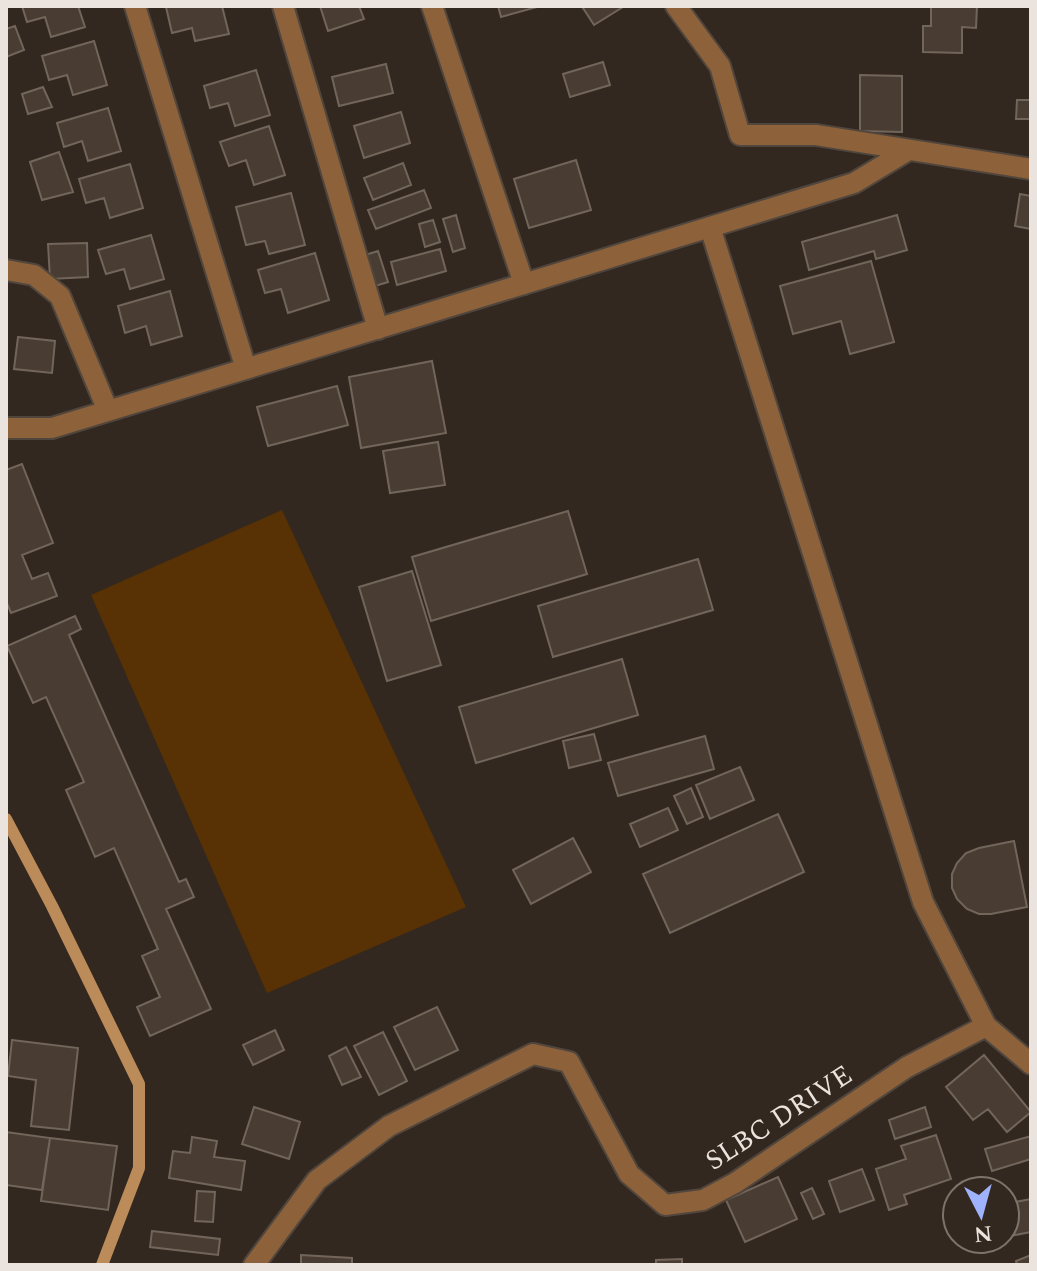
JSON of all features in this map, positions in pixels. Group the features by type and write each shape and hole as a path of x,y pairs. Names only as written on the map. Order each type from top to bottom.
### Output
{"street":[{"path":"135,6 246,369"},
{"path":"283,6 378,329"},
{"path":"432,6 524,284"},
{"path":"676,6 720,66 740,135 816,135 1031,169"},
{"path":"6,428 52,428 854,183 907,151"},
{"path":"710,227 923,902 986,1026 1031,1064"},
{"path":"6,270 34,275 60,296 108,411"},
{"name":"SLBC DRIVE","path":"254,1265 317,1180 389,1126 533,1054 569,1062 629,1174 665,1205 703,1200 735,1183 907,1067 986,1026"}],"shaded area":[{"path":"282,510 466,907 267,993 91,595"}],"building":[{"path":"22,6 78,6 85,27 51,37 45,17 27,22"},
{"path":"222,6 229,34 195,41 192,28 172,33 166,7"},
{"path":"320,6 359,6 364,19 328,31"},
{"path":"498,6 536,6 537,7 501,17"},
{"path":"931,6 977,6 976,28 962,27 962,53 923,52 923,26 931,26"},
{"path":"623,7 594,25 583,8"},
{"path":"15,26 24,50 6,57 6,29"},
{"path":"94,41 107,85 73,95 67,75 49,80 42,56"},
{"path":"603,62 610,85 570,97 563,74"},
{"path":"386,64 393,93 339,106 332,77"},
{"path":"256,70 270,115 235,126 228,103 210,108 204,86"},
{"path":"860,75 902,76 902,132 860,131"},
{"path":"43,87 52,107 28,114 22,94"},
{"path":"1017,100 1031,100 1031,119 1016,119"},
{"path":"108,108 121,151 88,161 82,141 64,147 57,123"},
{"path":"401,112 410,143 364,158 354,126"},
{"path":"269,126 285,175 254,185 246,160 229,166 220,142"},
{"path":"59,152 73,192 42,200 30,162"},
{"path":"576,160 591,210 529,228 514,179"},
{"path":"403,163 411,185 373,200 364,178"},
{"path":"130,164 143,208 110,218 104,198 86,203 79,179"},
{"path":"424,190 431,208 376,229 368,210"},
{"path":"291,193 305,245 269,254 265,241 246,245 236,207"},
{"path":"1020,194 1031,196 1031,229 1015,226"},
{"path":"456,215 465,248 453,252 443,219"},
{"path":"897,215 907,250 876,259 874,251 809,270 802,242"},
{"path":"433,220 440,242 425,247 419,224"},
{"path":"151,235 164,279 130,289 124,269 106,274 98,250"},
{"path":"87,243 88,277 50,279 48,244"},
{"path":"440,249 446,271 397,285 391,262"},
{"path":"378,251 388,282 375,286 365,255"},
{"path":"315,253 329,300 288,313 281,289 265,293 258,270"},
{"path":"871,261 894,342 850,354 841,321 793,334 780,286"},
{"path":"170,291 182,336 151,345 146,326 125,333 118,306"},
{"path":"18,337 55,341 52,373 14,369"},
{"path":"432,361 446,433 361,448 349,377"},
{"path":"337,386 348,425 268,446 257,407"},
{"path":"438,442 445,485 390,493 383,451"},
{"path":"22,464 53,543 22,555 32,579 48,573 57,596 11,613 6,601 6,470"},
{"path":"568,511 587,574 431,621 412,557"},
{"path":"698,559 713,610 553,657 538,606"},
{"path":"412,571 441,665 387,681 359,587"},
{"path":"75,616 81,629 69,635 179,882 186,879 194,897 166,909 211,1009 150,1036 137,1007 160,997 142,956 158,949 114,848 95,857 66,790 84,782 46,697 33,703 7,646"},
{"path":"622,659 638,715 476,763 459,707"},
{"path":"594,734 601,760 569,768 563,741"},
{"path":"705,736 714,769 618,796 608,763"},
{"path":"740,767 754,800 710,819 696,785"},
{"path":"691,788 703,817 687,824 674,796"},
{"path":"668,808 678,830 640,847 630,824"},
{"path":"778,814 804,872 670,933 643,874"},
{"path":"573,838 591,872 531,904 513,870"},
{"path":"1014,841 1027,907 991,914 979,914 967,909 952,888 952,874 957,863 966,853"},
{"path":"437,1007 458,1050 415,1070 394,1027"},
{"path":"275,1030 284,1050 253,1065 243,1045"},
{"path":"383,1032 407,1081 379,1095 354,1046"},
{"path":"12,1040 78,1048 69,1130 31,1126 36,1080 8,1076"},
{"path":"346,1047 361,1077 342,1085 329,1056"},
{"path":"984,1055 1031,1112 1007,1132 988,1109 973,1120 946,1087"},
{"path":"254,1107 300,1122 289,1159 242,1144"},
{"path":"925,1107 931,1127 895,1139 889,1120"},
{"path":"6,1132 50,1138 42,1190 6,1185"},
{"path":"936,1135 950,1175 941,1175 941,1182 904,1195 907,1204 889,1210 876,1169 906,1159 901,1146"},
{"path":"1031,1136 1031,1159 992,1171 985,1149"},
{"path":"192,1137 217,1141 214,1157 245,1161 241,1190 169,1178 173,1151 190,1153"},
{"path":"50,1138 117,1146 108,1210 41,1201"},
{"path":"862,1169 874,1200 840,1212 829,1181"},
{"path":"778,1177 797,1219 745,1242 726,1200"},
{"path":"812,1188 824,1214 813,1219 801,1193"},
{"path":"197,1191 215,1192 213,1222 195,1221"},
{"path":"1031,1199 1031,1232 1021,1234 1021,1201"},
{"path":"152,1231 220,1239 218,1255 150,1247"},
{"path":"301,1255 352,1258 352,1265 301,1265"},
{"path":"1031,1255 1031,1265 1017,1265 1016,1261"},
{"path":"682,1259 682,1265 656,1265 656,1260"}],"waterway":[{"path":"6,819 139,1084 139,1168 102,1265"}]}
